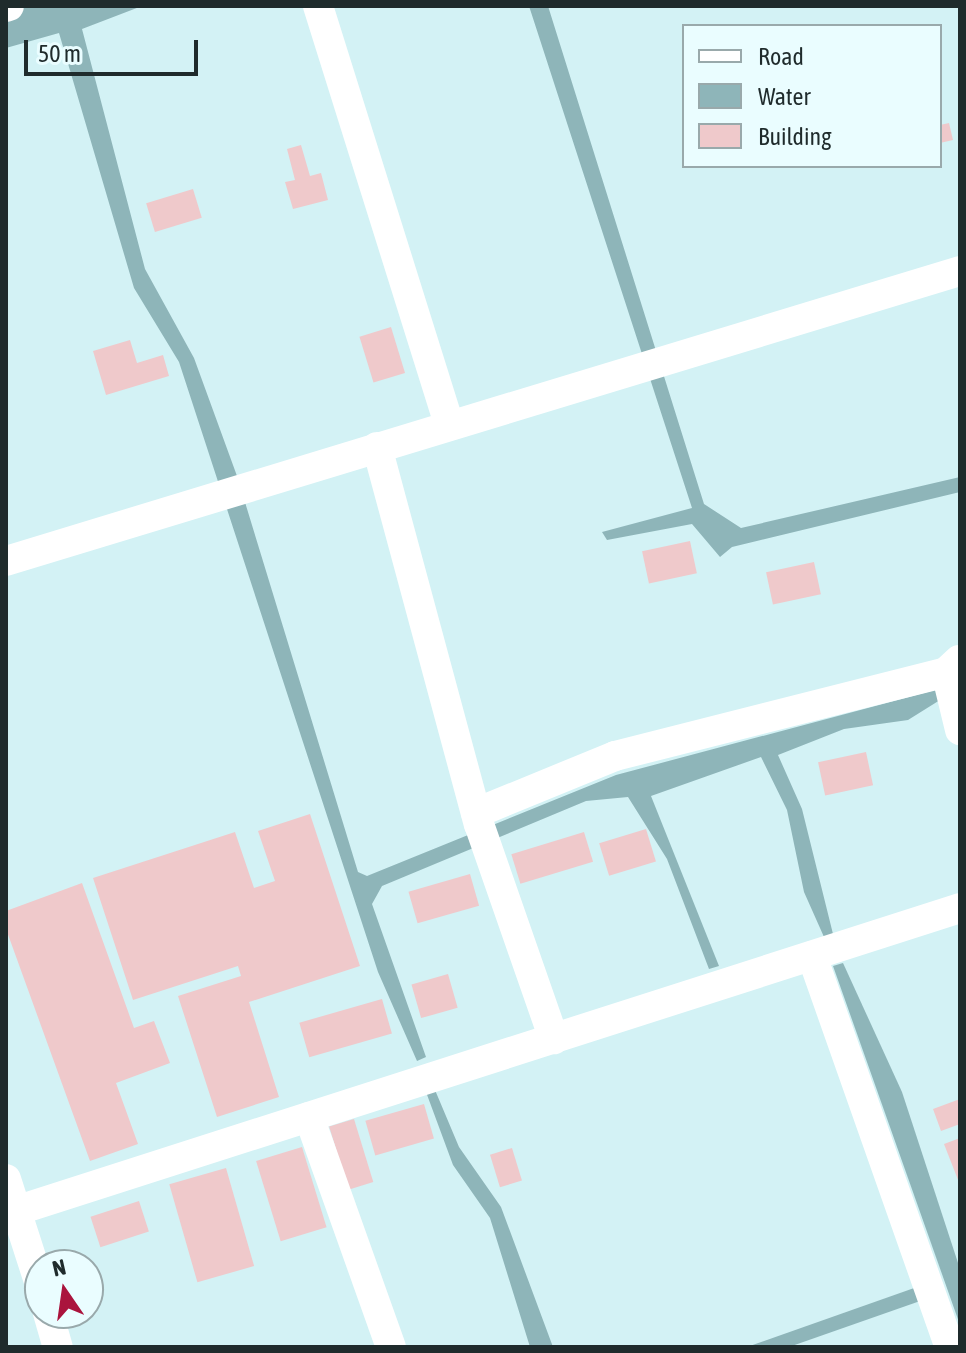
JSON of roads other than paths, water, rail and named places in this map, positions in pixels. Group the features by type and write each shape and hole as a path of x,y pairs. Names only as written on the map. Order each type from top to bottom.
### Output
{"street":[{"path":"318,6 449,425"},
{"path":"6,561 960,271"},
{"path":"377,447 480,828 554,1039"},
{"path":"480,828 615,756 953,666 960,730"},
{"path":"12,1212 960,908"},
{"path":"812,956 950,1347"},
{"path":"309,1117 391,1347"},
{"path":"6,1179 12,1212 26,1249"}],"water":[{"path":"16,6 142,6 82,29 145,269 194,358 237,476 358,872 367,876 616,775 939,689 940,700 908,720 844,729 778,755 802,809 833,934 824,937 804,892 787,810 761,757 651,796 719,966 709,969 667,859 628,797 586,801 382,886 372,904 426,1057 417,1061 378,972 179,362 134,288 59,33 6,48 6,20"},
{"path":"529,6 548,6 704,504 741,528 960,477 960,492 732,547 720,557 692,524 607,540 602,532 692,508"},
{"path":"843,963 902,1092 960,1269 960,1325 833,966"},
{"path":"435,1090 459,1147 501,1207 553,1347 530,1347 490,1218 453,1165 426,1092"},
{"path":"917,1287 923,1300 789,1347 747,1347"}]}
